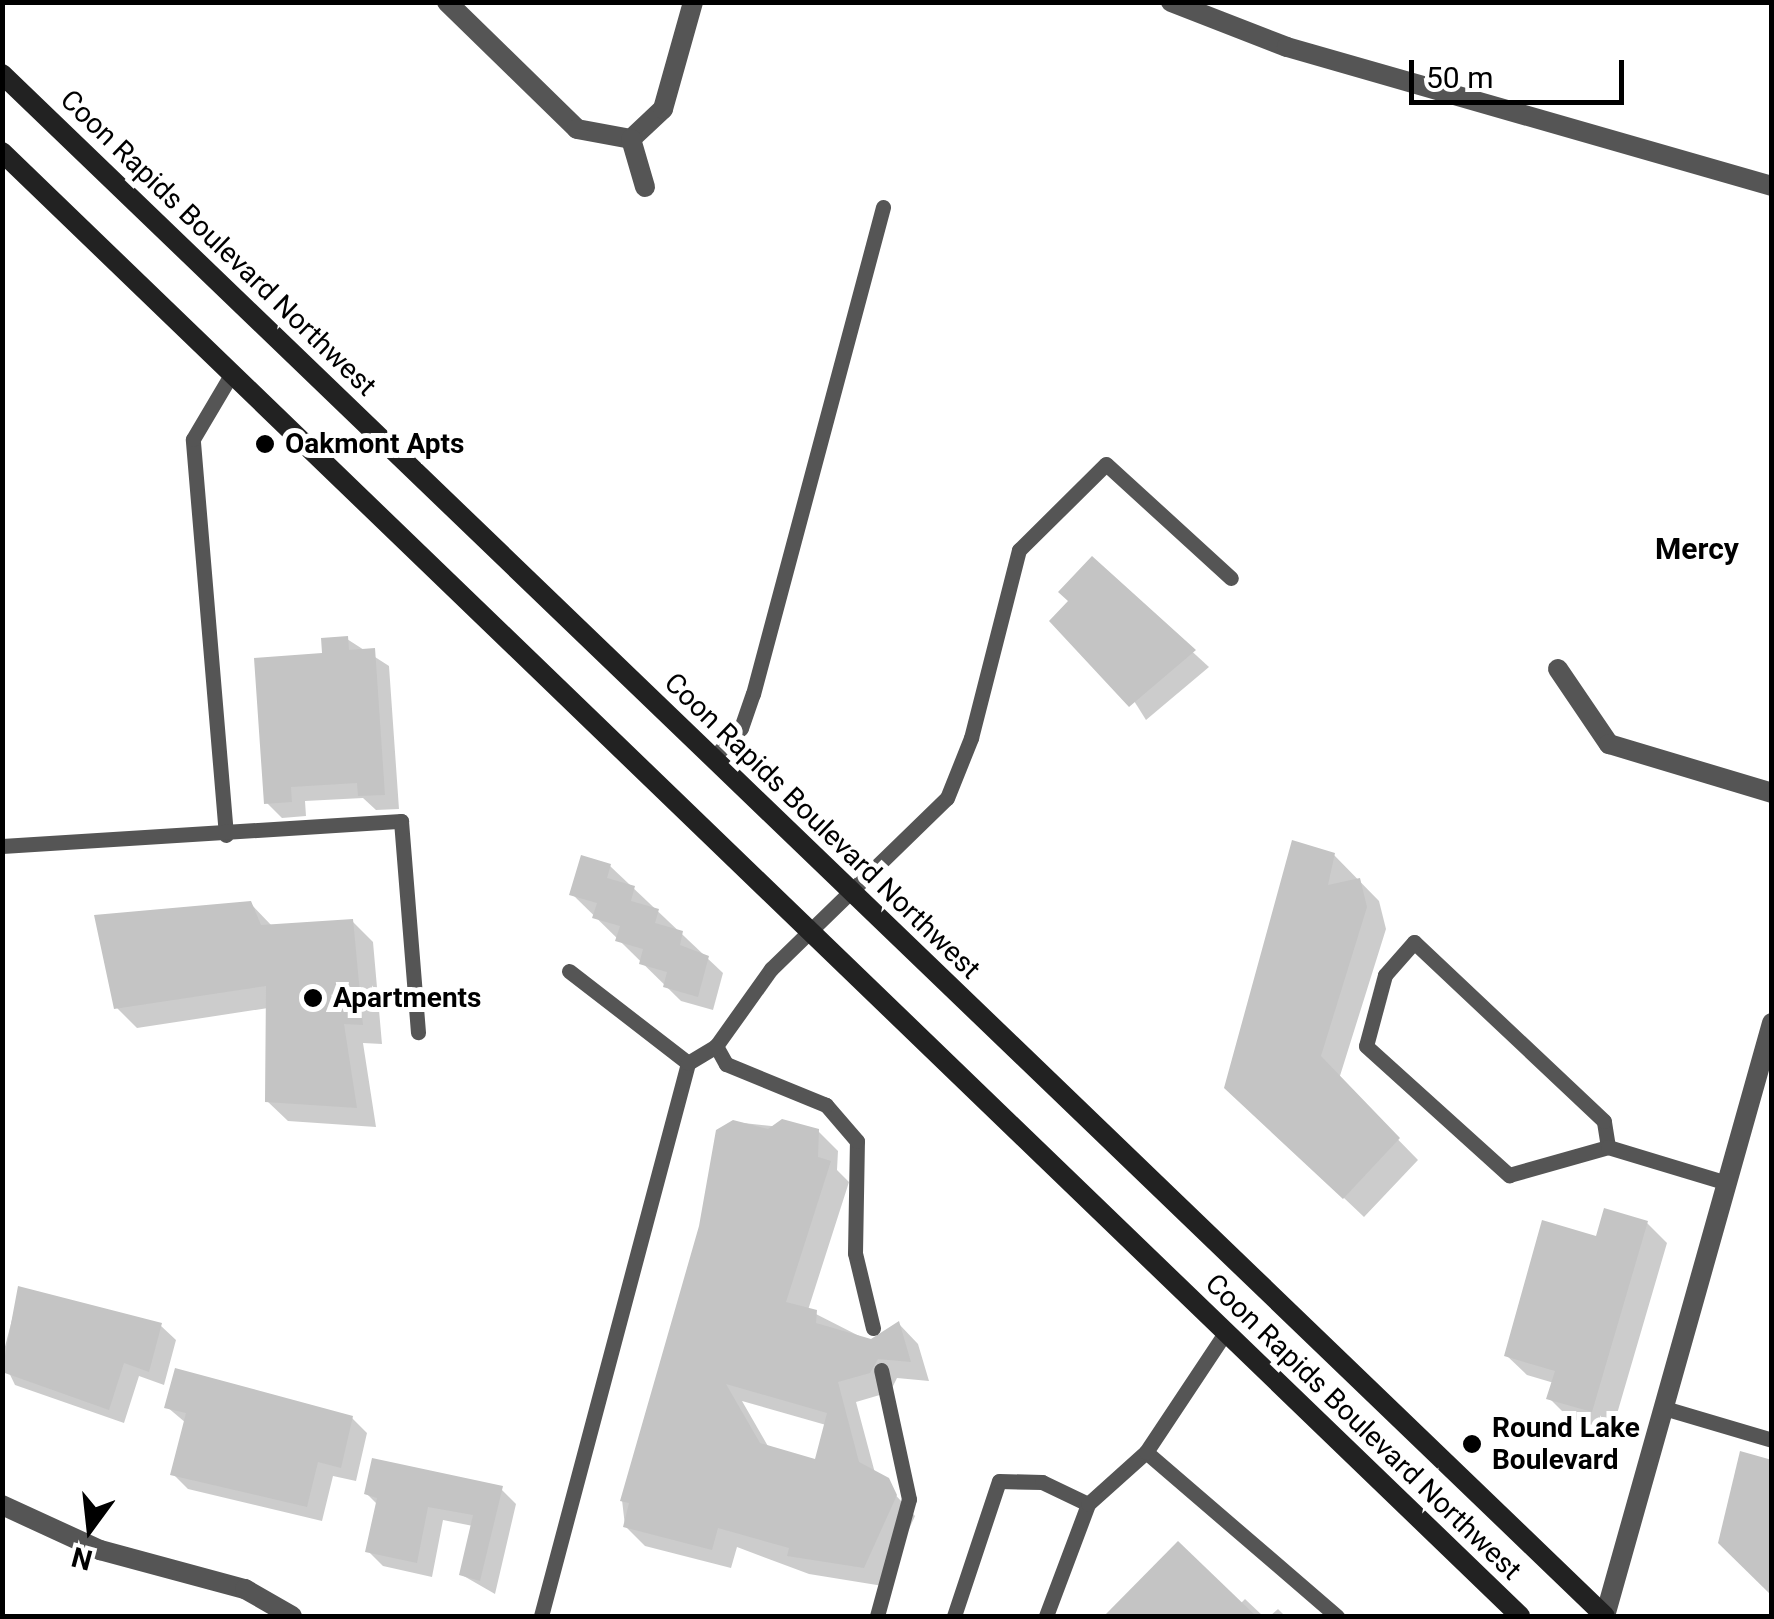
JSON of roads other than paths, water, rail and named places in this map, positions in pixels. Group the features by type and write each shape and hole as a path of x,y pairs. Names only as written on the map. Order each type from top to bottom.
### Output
{"main road":[{"name":"Coon Rapids Boulevard Northwest","path":"2,74 1605,1616"},
{"name":"Coon Rapids Boulevard Northwest","path":"2,152 1520,1616"}],"street":[{"path":"447,2 577,128 631,139"},
{"path":"631,139 664,109 692,2"},
{"path":"1171,2 1287,48 1772,186"},
{"path":"631,139 645,187"},
{"path":"1558,669 1609,744 1772,793"},
{"path":"1605,1616 1772,1023"},
{"path":"2,1505 100,1550 245,1589 292,1616"}],"lane":[{"path":"713,758 740,728 752,694 882,207"},
{"path":"226,835 193,440 232,373"},
{"path":"541,1616 688,1063 716,1046 808,933 930,818 960,771 1019,550 1106,464 1231,578"},
{"path":"2,846 226,835 401,821 418,1032"},
{"path":"1608,1147 1604,1120 1414,942 1386,975 1366,1046 1508,1175 1608,1147 1726,1183"},
{"path":"569,971 688,1063"},
{"path":"716,1046 726,1064 826,1105 857,1141 855,1254 872,1328"},
{"path":"1046,1616 1088,1504 1146,1452 1225,1334"},
{"path":"878,1616 910,1499 881,1370"},
{"path":"1664,1408 1772,1440"},
{"path":"1146,1452 1337,1616"},
{"path":"954,1616 1000,1481 1042,1482 1088,1504"}],"place":[{"name":"Oakmont Apts","path":"265,444"},
{"name":"Apartments","path":"313,998"},
{"name":"Round Lake Boulevard","path":"1472,1444"}],"district":[{"name":"Mercy","path":"1697,549"}]}
